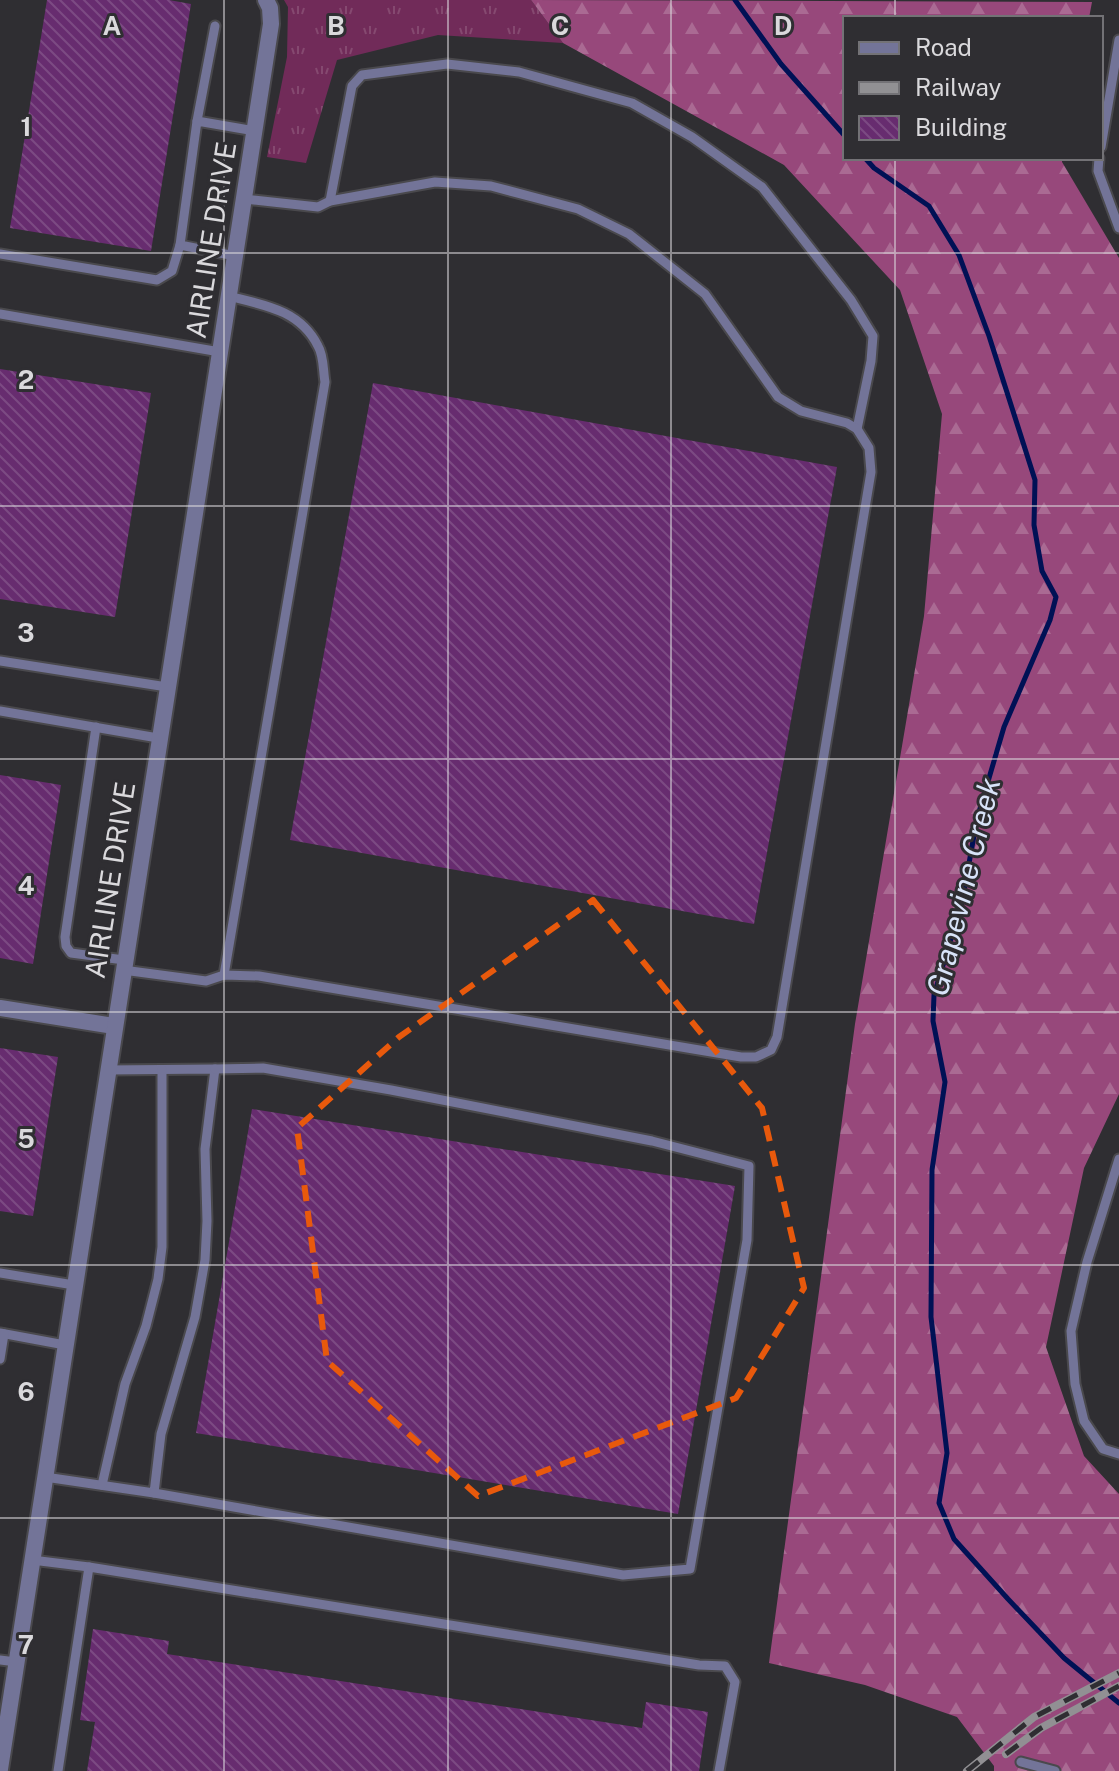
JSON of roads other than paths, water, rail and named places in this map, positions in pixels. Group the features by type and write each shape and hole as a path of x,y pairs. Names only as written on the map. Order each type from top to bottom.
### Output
{"street":[{"name":"AIRLINE DRIVE","path":"0,1769 8,1661 32,1560 255,131 271,24 266,0"},
{"path":"0,1008 114,1026"}],"lane":[{"path":"0,254 157,280 172,271 180,245 197,121 215,26"},
{"path":"1103,135 1119,40"},
{"path":"330,201 352,86 362,75 447,64 519,72 632,103 692,137 762,187 851,300 873,336 857,429"},
{"path":"197,121 255,131"},
{"path":"1099,160 1098,171 1119,228"},
{"path":"96,727 65,937 71,953 206,981 224,975 259,976 741,1057 756,1057 771,1050 777,1037 804,886 871,472 869,448 857,429 847,423 801,411 778,397 705,294 629,234 578,209 491,186 435,182 330,201 318,207 244,199"},
{"path":"180,245 235,256"},
{"path":"224,975 325,382 320,348 303,323 279,309 228,296"},
{"path":"0,314 220,352"},
{"path":"0,661 167,687"},
{"path":"0,711 158,738"},
{"path":"45,1477 154,1493 623,1575 690,1569 747,1240 749,1166 652,1141 263,1068 107,1070"},
{"path":"154,1493 161,1434 195,1317 205,1260 205,1149 215,1069"},
{"path":"102,1485 125,1384 146,1326 160,1268 162,1070"},
{"path":"1119,1159 1087,1262 1071,1331 1075,1384 1084,1421 1103,1449 1119,1454"},
{"path":"0,1273 74,1285"},
{"path":"0,1359 2,1334 65,1345"},
{"path":"32,1560 699,1665 725,1666 735,1682 719,1771"},
{"path":"58,1771 89,1567"},
{"path":"1021,1762 1055,1771"}],"waterway":[{"name":"Grapevine Creek","path":"735,0 781,64 843,134"},
{"name":"Grapevine Creek","path":"867,160 929,206 959,255 989,336 1035,480 1034,525 1042,571 1056,597 1050,620 1004,727 977,819 962,902 934,995 933,1021 945,1082 932,1170 931,1317 947,1453 939,1503 954,1539 1064,1658 1119,1703"}],"railway":[{"path":"967,1771 1034,1717 1119,1673"},
{"path":"1006,1754 1041,1728 1119,1686"}]}
